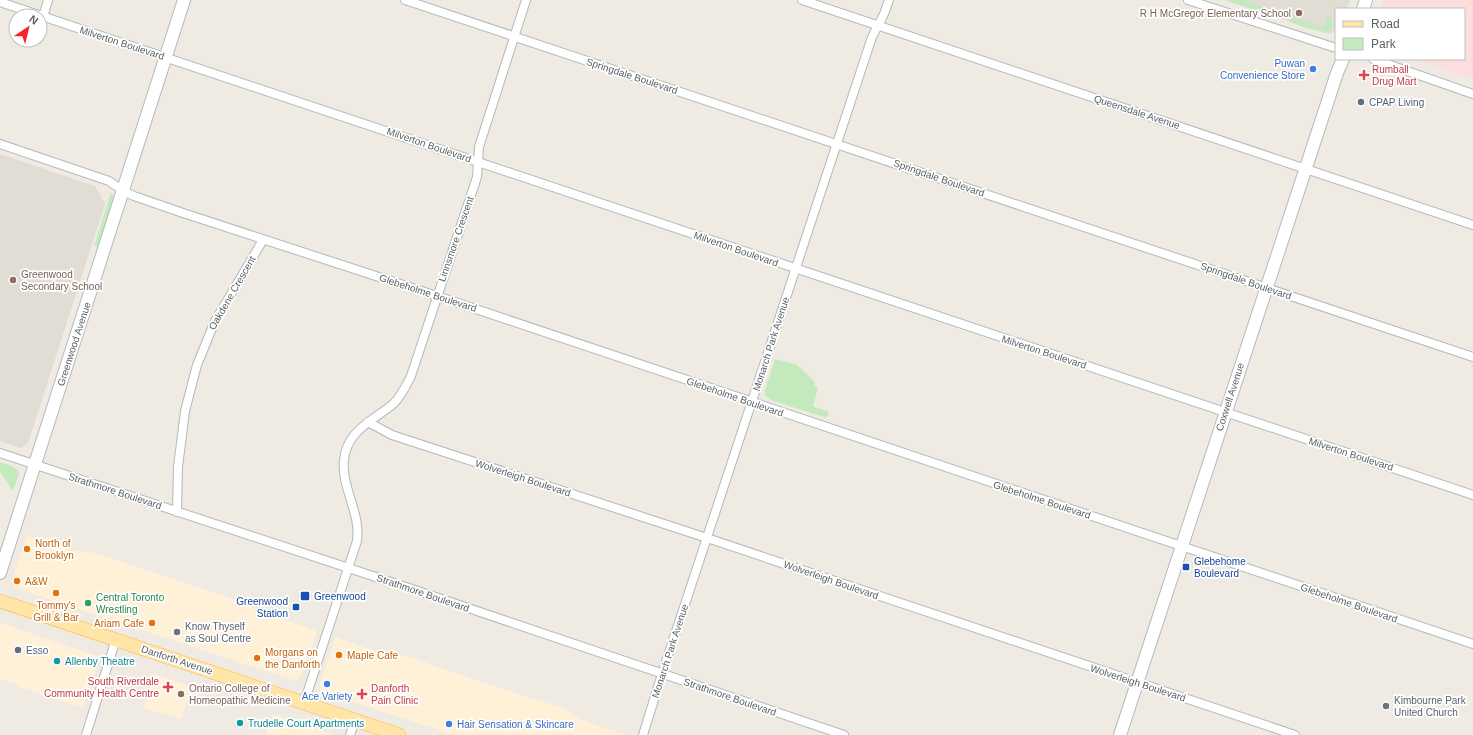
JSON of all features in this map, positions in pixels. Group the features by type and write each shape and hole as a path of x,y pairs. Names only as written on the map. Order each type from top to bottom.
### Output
{"main road":[{"name":"Greenwood Avenue","path":"0,573 184,0"},
{"name":"Coxwell Avenue","path":"1120,735 1225,412 1343,60"},
{"name":"Danforth Avenue","path":"0,601 399,735"}],"street":[{"name":"Springdale Boulevard","path":"405,0 1473,357"},
{"name":"Linnsmore Crescent","path":"304,702 353,555 358,531 354,509 346,486 344,460 347,447 359,428 394,404 403,392 411,376 477,177 479,147 526,0"},
{"name":"Queensdale Avenue","path":"802,0 1473,225"},
{"name":"Monarch Park Avenue","path":"643,735 836,144 872,37 879,26 889,0"},
{"path":"1188,0 1335,48"},
{"name":"Milverton Boulevard","path":"0,2 17,8"},
{"name":"Milverton Boulevard","path":"48,19 1473,495"},
{"path":"1376,60 1473,94"},
{"name":"Glebeholme Boulevard","path":"0,144 109,181 123,191 134,196 263,240 437,296 1473,644"},
{"name":"Oakdene Crescent","path":"178,512 178,467 185,411 197,365 215,321 263,240"},
{"name":"Wolverleigh Boulevard","path":"368,422 392,435 707,538 1296,735"},
{"name":"Strathmore Boulevard","path":"0,453 348,568 844,735"},
{"path":"86,735 116,640"},
{"path":"350,735 355,720"}],"shaded area":[{"name":"R H McGregor Elementary School","path":"1225,0 1350,0 1347,8 1335,8 1335,31 1331,33 1325,33"},
{"path":"1383,0 1473,0 1473,79 1415,60 1465,60 1465,8 1380,8"},
{"path":"0,154 95,186 105,204 28,443 20,448 0,441"},
{"path":"27,536 73,551 95,553 235,600 317,631 302,674 299,679 294,680 15,588 12,581"},
{"path":"0,623 100,657 83,708 19,687 16,684 0,679"},
{"path":"335,637 380,653 410,657 565,709 587,722 625,735 454,735 324,692 321,689 320,684"},
{"path":"155,674 192,687 181,719 144,708"},
{"path":"273,714 335,735 266,735"}],"green space":[{"path":"1225,0 1243,0 1277,12 1277,14 1275,17"},
{"path":"1328,16 1332,19 1333,24 1331,29 1327,31 1314,30 1290,22 1291,17 1324,28"},
{"path":"111,193 113,195 113,202 98,247 94,246"},
{"path":"775,359 797,365 815,382 814,386 818,388 813,406 829,412 827,418 771,400 765,395 765,390"},
{"path":"0,462 14,467 19,473 13,491 0,472"}],"place":[{"name":"R H McGregor Elementary School","path":"1299,13"},
{"name":"Puwan Convenience Store","path":"1313,69"},
{"name":"Rumball Drug Mart","path":"1364,75"},
{"name":"CPAP Living","path":"1361,102"},
{"name":"Greenwood Secondary School","path":"13,280"},
{"name":"North of Brooklyn","path":"27,549"},
{"name":"Glebehome Boulevard","path":"1186,567"},
{"name":"A&W","path":"17,581"},
{"name":"Tommy's Grill & Bar","path":"56,593"},
{"name":"Greenwood","path":"305,596"},
{"name":"Central Toronto Wrestling","path":"88,603"},
{"name":"Greenwood Station","path":"296,607"},
{"name":"Ariam Cafe","path":"152,623"},
{"name":"Know Thyself as Soul Centre","path":"177,632"},
{"name":"Esso","path":"18,650"},
{"name":"Maple Cafe","path":"339,655"},
{"name":"Morgans on the Danforth","path":"257,658"},
{"name":"Allenby Theatre","path":"57,661"},
{"name":"Ace Variety","path":"327,684"},
{"name":"South Riverdale Community Health Centre","path":"168,687"},
{"name":"Ontario College of Homeopathic Medicine","path":"181,694"},
{"name":"Danforth Pain Clinic","path":"362,694"},
{"name":"Kimbourne Park United Church","path":"1386,706"},
{"name":"Trudelle Court Apartments","path":"240,723"},
{"name":"Hair Sensation & Skincare","path":"449,724"}]}
